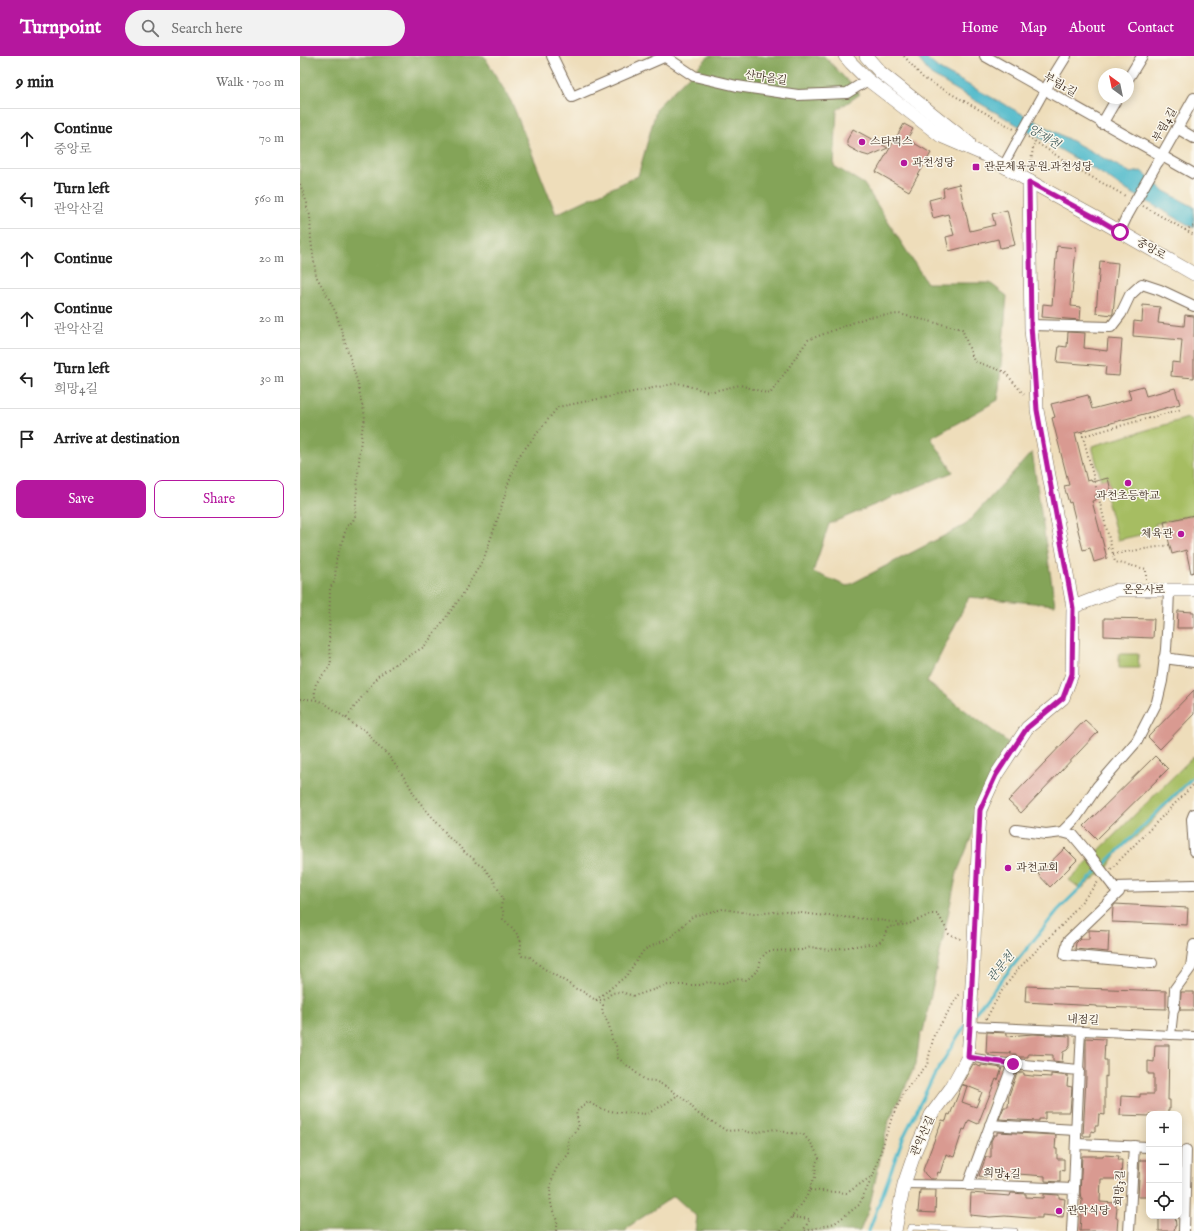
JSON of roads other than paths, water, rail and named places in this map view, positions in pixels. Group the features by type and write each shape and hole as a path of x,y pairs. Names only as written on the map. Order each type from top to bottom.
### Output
{"street":[{"name":"산마을길","path":"552,56 572,97 664,56 694,76 737,86 798,95 847,93 868,80"},
{"name":"중앙로","path":"845,56 868,80 941,136 983,154"},
{"name":"중앙로","path":"866,56 880,72 983,154 1029,182 1098,219 1194,274"},
{"name":"부림1길","path":"985,56 1044,92 1102,124 1159,160 1194,174"},
{"path":"1002,166 1066,56"},
{"path":"1134,70 1142,56"},
{"name":"부림4길","path":"1120,232 1127,216 1194,98"},
{"path":"1102,124 1114,104"},
{"path":"1177,128 1194,138"},
{"path":"1029,182 1031,325 1037,410 1073,608"},
{"path":"1031,325 1111,327 1121,314 1130,295 1142,284 1160,290 1194,306"},
{"name":"온온사로","path":"1073,608 1117,590 1194,590"},
{"path":"1062,832 1076,818 1097,787 1137,741 1157,702 1162,681 1169,590"},
{"name":"관악산길","path":"895,1231 904,1184 916,1149 931,1115 951,1088 968,1057 974,1025 972,990 980,810 996,775 1027,728 1063,698 1072,674 1073,608"},
{"path":"1164,658 1194,662"},
{"path":"1194,814 1192,818 1194,850"},
{"path":"1016,830 1046,834 1062,832 1073,835 1119,892 1068,941 1065,956 1152,963"},
{"path":"1114,887 1194,885"},
{"path":"1171,1035 1175,989 1193,968 1194,944"},
{"name":"내점길","path":"974,1025 1194,1036"},
{"path":"1072,1231 1081,1031"},
{"path":"968,1057 1013,1064 1079,1070"},
{"name":"희망4길","path":"1013,1064 968,1185 1074,1189"},
{"path":"990,1125 1076,1130"},
{"path":"1076,1144 1146,1147"},
{"name":"희망3길","path":"1130,1231 1134,1146"},
{"path":"1184,1231 1186,1150"},
{"path":"904,1184 968,1185"}],"lane":[{"path":"910,1231 911,1227 1015,1231"}],"water":[{"name":"양재천","path":"913,56 924,56 939,69 1131,173 1141,171 1164,191 1194,207 1194,228 1121,187 1104,175 931,75 917,57"}],"waterway":[{"name":"관문천","path":"975,1013 1058,910 1194,776"},
{"name":"관문천","path":"869,1231 903,1138 930,1083 966,1025"}],"place":[{"name":"스타벅스","path":"862,142"},
{"name":"과천성당","path":"904,163"},
{"name":"관문체육공원.과천성당","path":"976,167"},
{"name":"과천초등학교","path":"1128,483"},
{"name":"체육관","path":"1181,534"},
{"name":"과천교회","path":"1008,868"},
{"name":"관악식당","path":"1059,1211"}]}
